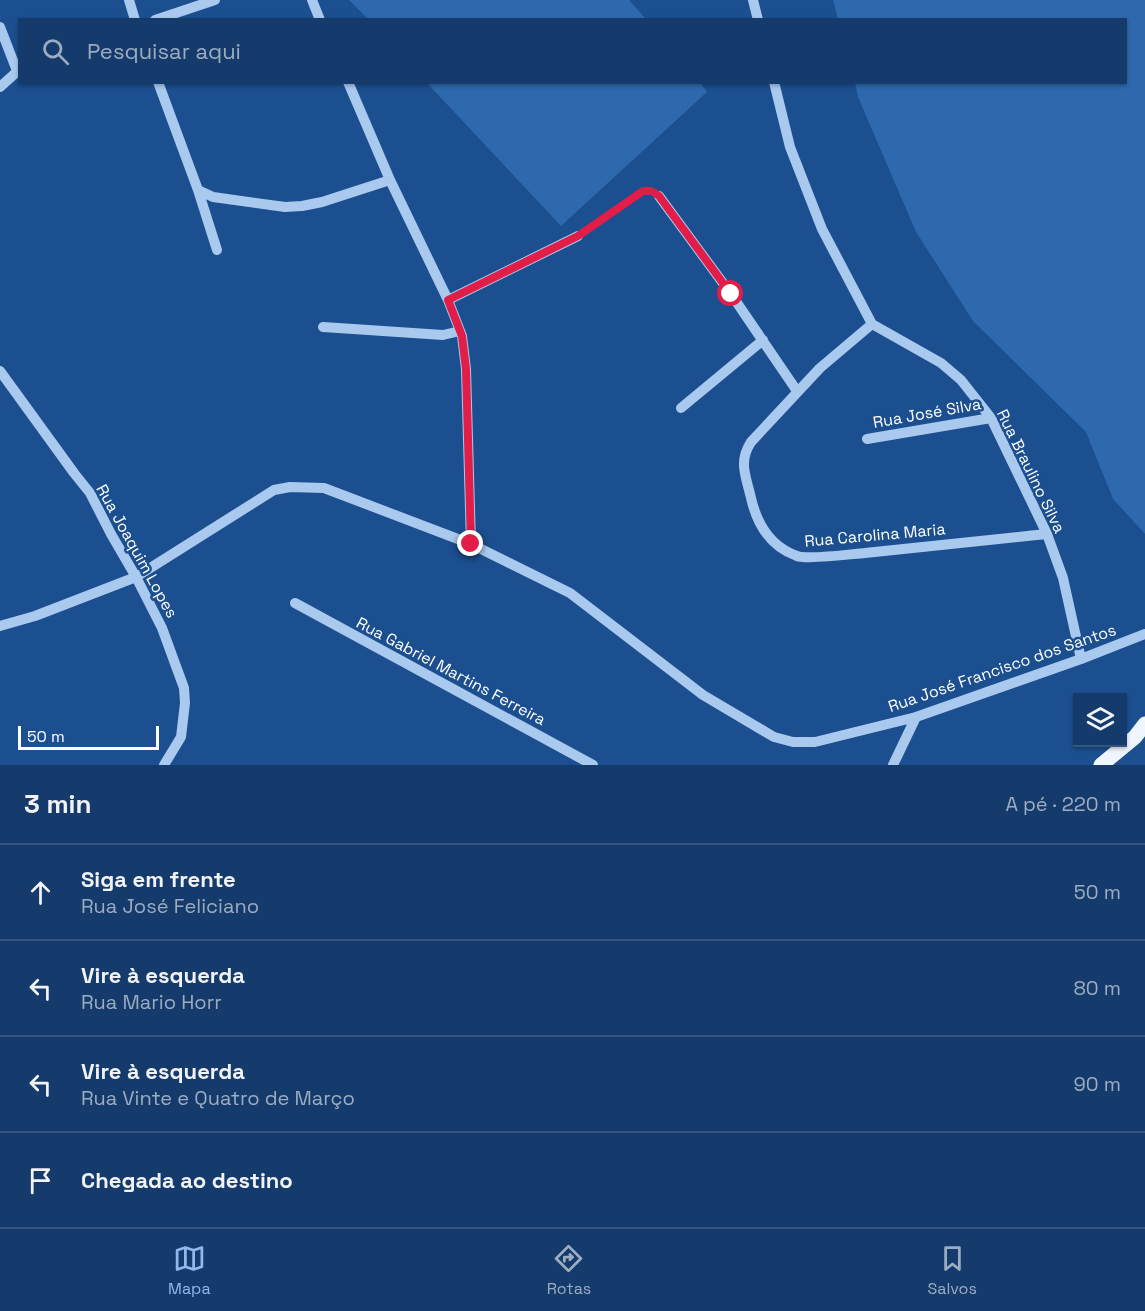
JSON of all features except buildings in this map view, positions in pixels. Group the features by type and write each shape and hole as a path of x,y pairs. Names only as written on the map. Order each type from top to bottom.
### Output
{"main road":[{"path":"1101,765 1135,737 1145,724"}],"street":[{"path":"129,0 134,18"},
{"path":"161,18 215,0"},
{"path":"312,0 319,18"},
{"path":"753,0 758,18"},
{"path":"0,27 18,70 0,87"},
{"path":"159,84 198,190 217,250"},
{"path":"349,84 390,180 448,300 461,333 466,369 471,544"},
{"path":"774,84 790,147 822,229 872,324"},
{"path":"198,190 213,197 285,207 322,202 390,180"},
{"path":"659,196 797,391"},
{"path":"448,300 578,236"},
{"name":"Rua Carolina Maria","path":"872,324 820,368 744,452 743,462 754,513 763,529 778,547 799,558 1047,534"},
{"name":"Rua Braulino Silva","path":"872,324 941,363 961,380 991,418 1047,534 1063,578 1082,658"},
{"path":"323,327 443,335 461,333"},
{"path":"681,408 763,340"},
{"name":"Rua Joaquim Lopes","path":"3,375 90,493 162,628 184,688 185,703 181,737 164,765"},
{"name":"Rua José Silva","path":"867,439 991,418"},
{"name":"Rua José Francisco dos Santos","path":"0,626 35,616 136,577 274,490 290,487 324,488 471,544 570,592 703,695 774,737 793,742 815,742 916,717 1145,634"},
{"name":"Rua Gabriel Martins Ferreira","path":"295,603 593,765"},
{"path":"893,765 916,717"}],"path":[{"path":"578,236 643,191 652,190 659,196"}],"shaded area":[{"path":"349,0 629,0 645,18 367,18"},
{"path":"833,0 1145,0 1145,534 1113,499 1086,432 973,321 916,232 858,97 855,84 1127,84 1127,18 838,18"},
{"path":"428,84 701,84 707,92 561,226"}],"route":[{"path":"471,544 466,369 462,336 448,300 578,236 643,191 648,190 652,190 659,196 731,294"}]}
